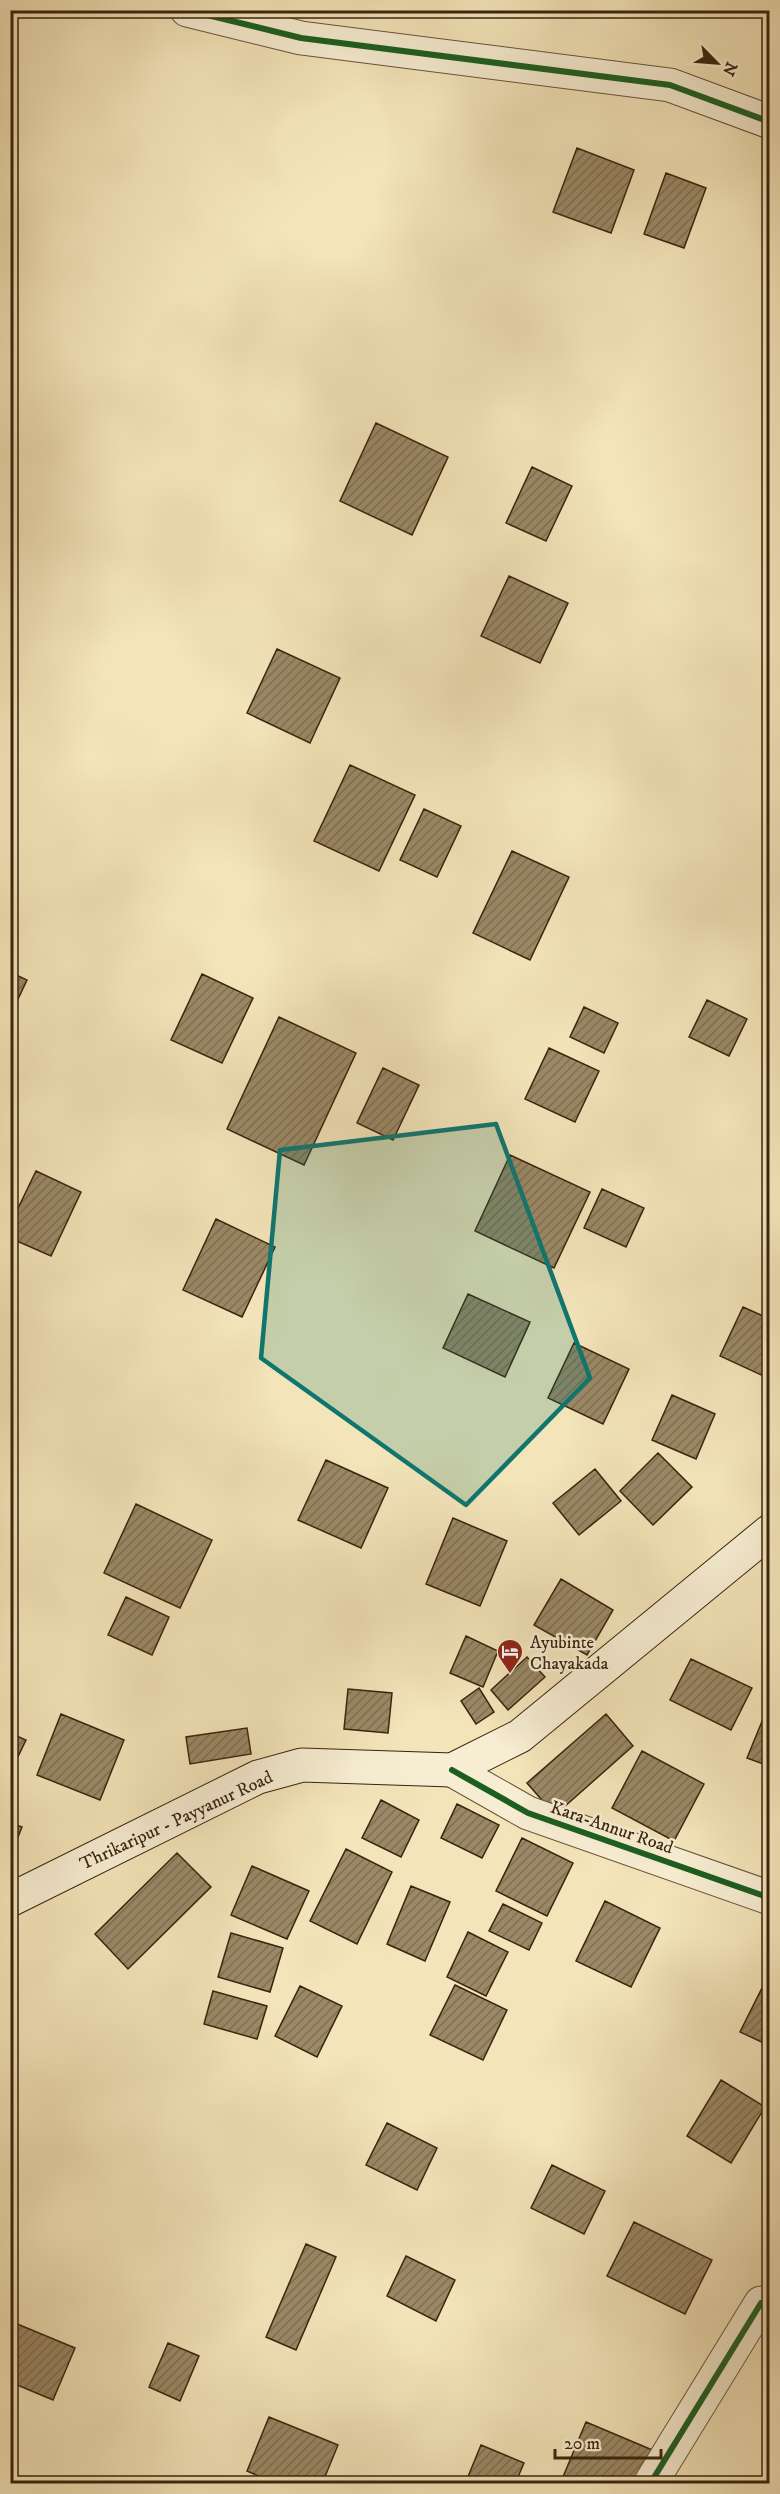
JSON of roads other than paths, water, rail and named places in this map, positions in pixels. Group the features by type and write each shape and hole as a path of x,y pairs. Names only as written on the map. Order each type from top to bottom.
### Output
{"street":[{"path":"187,10 301,38 670,85 770,122"},
{"name":"Thrikaripur - Payyanur Road","path":"10,1900 258,1777 302,1765 452,1770 520,1736 770,1531"},
{"name":"Kara-Annur Road","path":"452,1770 528,1813 770,1898"},
{"path":"650,2484 767,2300"}],"place":[{"name":"Ayubinte Chayakada","path":"510,1675"}]}
